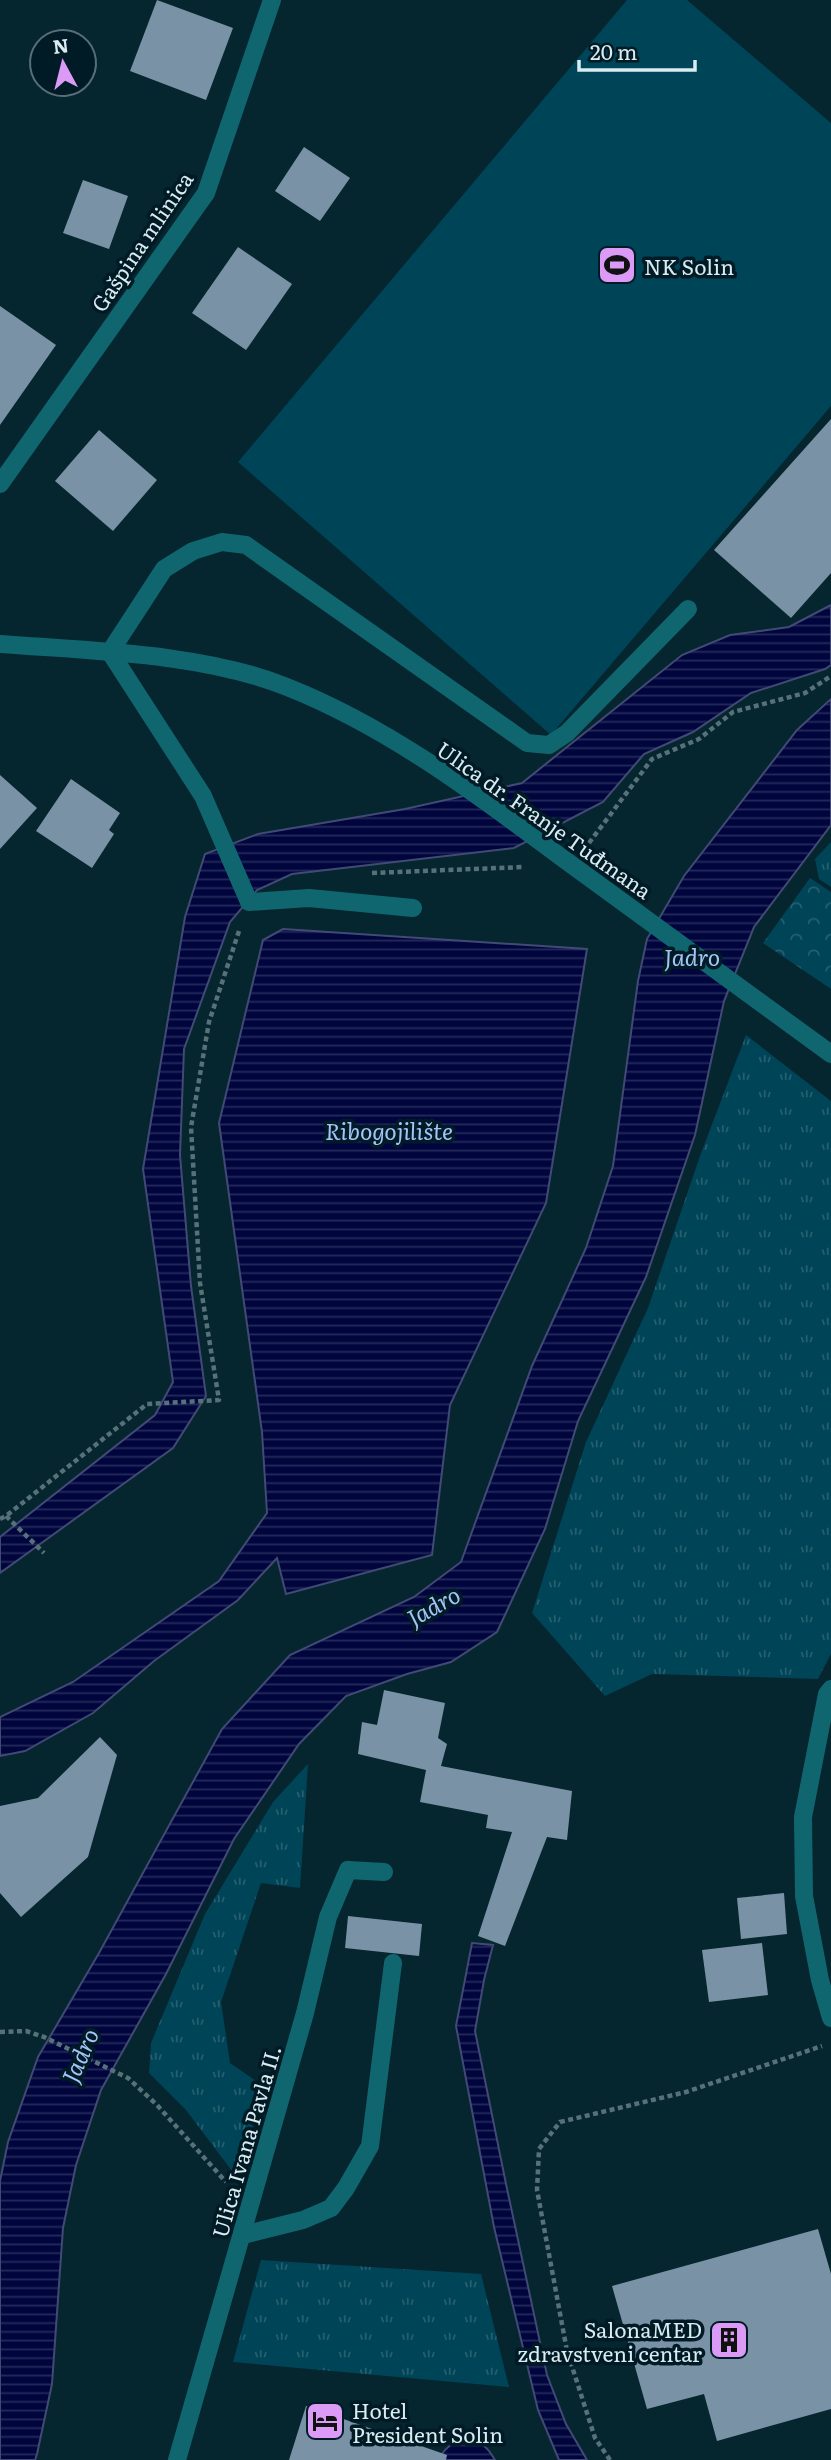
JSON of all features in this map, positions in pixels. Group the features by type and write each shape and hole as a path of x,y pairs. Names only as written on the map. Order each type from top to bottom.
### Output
{"street":[{"name":"Gašpina mlinica","path":"0,484 206,193 272,0"},
{"path":"413,908 309,898 249,902 203,796 110,652 164,569 192,551 222,542 246,545 527,743 549,745 567,733 688,609"},
{"name":"Ulica dr. Franje Tuđmana","path":"0,644 110,652 219,666 287,687 350,717 449,774 831,1054"},
{"path":"831,1689 827,1694 803,1817 803,1830 804,1896 820,1980 831,2018"},
{"name":"Ulica Ivana Pavla II.","path":"177,2460 305,2013 328,1917 348,1870 384,1872"},
{"path":"243,2235 303,2220 331,2207 346,2188 370,2146 393,1963"}],"path":[{"path":"0,1519 147,1404 219,1401 200,1283 191,1127 209,1022 249,902"},
{"path":"6,1516 44,1553"},
{"path":"0,2032 26,2031 44,2037 128,2078 158,2105 250,2209"},
{"path":"610,2460 595,2438 567,2351 537,2190 539,2149 561,2122 686,2092 831,2043"}],"green space":[{"name":"NK Solin","path":"627,0 687,0 831,123 831,406 551,735 238,462"},
{"path":"831,842 831,887 819,879 815,859"},
{"path":"810,878 831,892 831,989 763,943"},
{"path":"746,1035 831,1101 831,1654 818,1679 652,1674 605,1696 532,1613 586,1442 648,1308 700,1156"},
{"path":"308,1764 300,1888 261,1883 221,2002 230,2063 259,2083 256,2117 235,2175 186,2110 149,2073 151,2043 205,1914 273,1802"},
{"path":"261,2260 481,2274 509,2387 233,2362"}],"water":[{"path":"831,605 831,665 751,693 693,732 644,754 603,802 514,848 292,874 257,890 230,922 184,1049 180,1155 191,1286 206,1396 173,1448 0,1573 0,1537 155,1415 173,1382 143,1169 185,917 205,854 258,834 405,809 522,783 682,655 730,635 789,627"},
{"name":"Jadro","path":"831,699 831,825 754,927 724,1001 695,1135 646,1277 578,1421 545,1529 497,1632 451,1662 407,1674 346,1696 299,1744 234,1839 166,1974 101,2090 76,2165 63,2228 52,2384 37,2454 35,2460 0,2460 0,2181 8,2142 38,2057 99,1953 222,1729 290,1655 414,1597 461,1562 532,1366 586,1248 613,1166 638,981 647,939 684,876 797,730"},
{"name":"Ribogojilište","path":"283,929 587,949 546,1203 450,1405 432,1555 286,1594 277,1558 238,1600 154,1661 93,1713 25,1751 0,1756 0,1717 73,1682 219,1581 267,1513 262,1432 219,1123 263,940"},
{"path":"472,1943 493,1945 475,2031 547,2375 566,2424 587,2460 559,2460 538,2410 494,2227 456,2026"},
{"path":"469,2439 485,2446 495,2460 438,2460 451,2445"}],"building":[{"path":"157,0 233,28 206,100 130,71"},
{"path":"304,147 350,178 320,221 275,191"},
{"path":"83,180 128,196 109,249 63,233"},
{"path":"238,247 292,284 246,350 192,313"},
{"path":"0,306 56,345 0,425"},
{"path":"831,419 831,573 791,618 714,550"},
{"path":"99,430 157,480 113,531 55,481"},
{"path":"0,775 37,808 0,849"},
{"path":"71,779 120,813 109,830 114,834 92,868 36,831"},
{"path":"384,1690 445,1703 438,1738 447,1744 441,1766 572,1791 567,1840 547,1837 505,1946 478,1936 512,1832 486,1828 488,1815 420,1802 426,1770 358,1754 362,1722 377,1725"},
{"path":"100,1737 117,1755 88,1857 21,1917 0,1893 0,1806 38,1798"},
{"path":"784,1893 787,1934 741,1939 737,1898"},
{"path":"348,1916 422,1924 419,1956 345,1948"},
{"path":"762,1943 768,1995 709,2002 702,1950"},
{"name":"SalonaMED zdravstveni centar","path":"818,2229 831,2274 831,2409 717,2441 704,2394 647,2409 612,2286"},
{"name":"Hotel President Solin","path":"306,2406 447,2455 446,2460 289,2460"}],"place":[{"name":"NK Solin","path":"617,265"},
{"name":"SalonaMED zdravstveni centar","path":"729,2340"},
{"name":"Hotel President Solin","path":"325,2421"}]}
